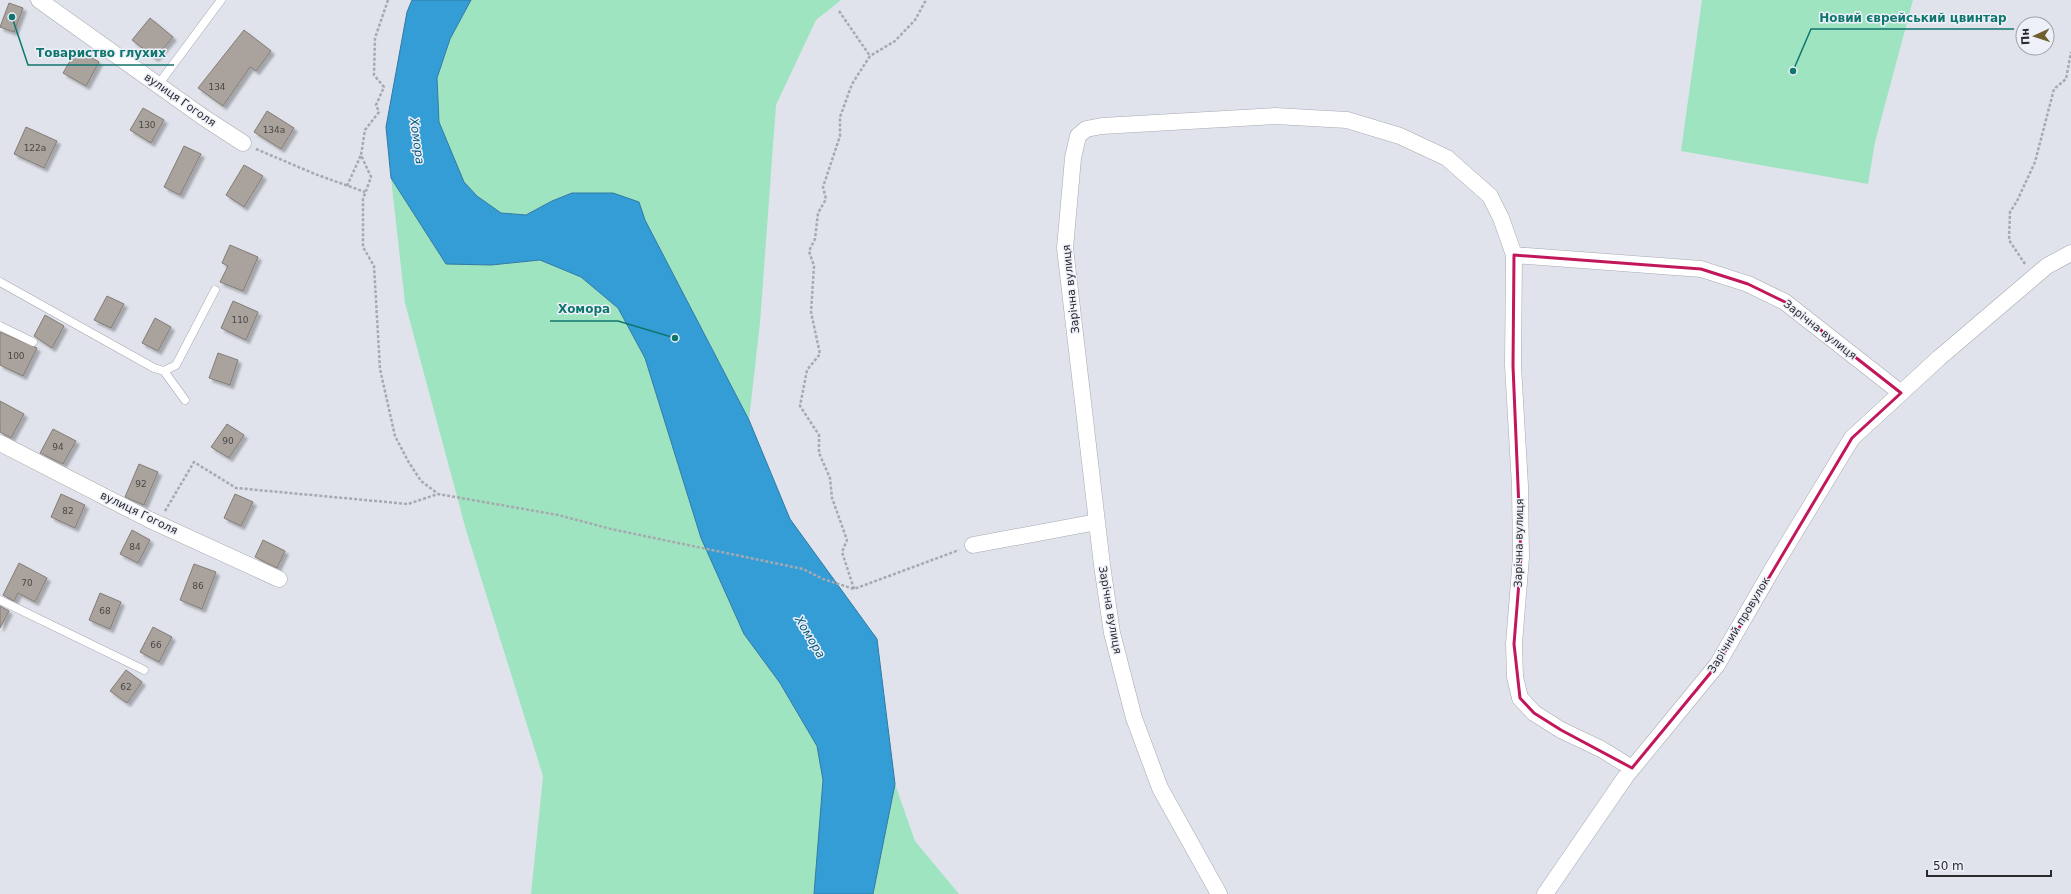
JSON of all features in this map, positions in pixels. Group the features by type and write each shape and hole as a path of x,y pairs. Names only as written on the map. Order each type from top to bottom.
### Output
{"street":[{"name":"вулиця Гоголя","path":"39,0 158,85 243,143"},
{"name":"Зарічна вулиця","path":"1219,894 1160,788 1134,718 1112,633 1097,522 1065,248 1073,158 1078,136 1086,129 1102,126 1275,116 1347,120 1400,136 1446,158 1490,196 1501,218 1514,255 1513,366 1520,486 1521,557 1514,644 1515,677 1520,698 1534,713 1561,730 1601,748 1632,768"},
{"path":"1900,393 2046,266 2071,253"},
{"name":"Зарічна вулиця","path":"1514,255 1701,269 1748,284 1785,302 1900,393"},
{"name":"Зарічний провулок","path":"1545,894 1632,768 1718,665 1773,568 1852,438 1900,393"},
{"name":"вулиця Гоголя","path":"0,443 150,520 279,579"},
{"path":"973,545 1097,522"}],"lane":[{"path":"158,85 221,0"},
{"path":"0,282 154,368 164,371 185,400"},
{"path":"164,371 176,365 215,290"},
{"path":"0,326 33,342"},
{"path":"0,600 144,670"}],"path":[{"path":"347,186 361,155 365,130 379,112 376,105 384,87 374,75 375,38 388,0"},
{"path":"854,589 842,552 847,540 832,498 830,478 819,453 819,435 800,406 807,370 820,354 811,312 814,266 809,251 815,239 818,213 826,199 823,187 840,136 840,117 852,84 870,56 900,36 915,20 926,0"},
{"path":"839,10 870,56"},
{"path":"2034,277 2009,240 2010,212 2017,201 2035,162 2054,89 2066,79 2071,52"},
{"path":"243,143 365,192"},
{"path":"361,155 371,177 363,199 363,247 374,266 380,369 395,436 408,461 421,481 438,494 558,515 611,529 803,569 824,579 854,589 973,545"},
{"path":"150,520 163,514 194,462 236,488 408,504 438,494"}],"highlighted area":[{"path":"1514,255 1701,269 1748,284 1785,302 1901,393 1852,438 1717,665 1632,768 1561,730 1534,713 1520,698 1514,644 1521,557 1513,366"}],"green space":[{"path":"471,0 841,0 816,20 776,105 760,323 749,420 645,220 639,202 572,193 552,201 526,215 501,213 477,196 464,182 439,122 437,78 450,39"},
{"path":"1702,0 1913,0 1875,142 1868,184 1681,151"},
{"path":"391,178 446,264 491,265 540,260 581,277 618,308 645,358 701,538 744,634 780,683 817,746 823,780 814,894 531,894 543,776 466,530 405,303"},
{"path":"895,784 915,841 959,894 873,894"}],"water":[{"path":"412,0 471,0 450,39 437,78 439,122 464,182 477,196 501,213 526,215 552,201 572,193 613,193 639,202 645,220 749,420 790,519 877,639 895,784 873,894 814,894 823,780 817,746 780,683 744,634 701,538 645,358 618,308 581,277 540,260 491,265 446,264 391,178 386,127 407,12"}],"building":[{"path":"9,3 23,8 14,32 0,27"},
{"path":"150,18 173,37 155,58 132,40"},
{"path":"244,30 271,51 256,71 250,67 223,106 198,88"},
{"path":"77,49 99,62 86,86 63,73"},
{"path":"143,108 164,120 151,143 130,130"},
{"path":"267,111 294,128 281,149 254,132"},
{"path":"26,127 57,141 44,168 14,154"},
{"path":"184,146 201,154 180,195 164,187"},
{"path":"244,165 263,176 244,207 226,195"},
{"path":"230,245 258,257 243,291 220,282 228,266 222,263"},
{"path":"107,296 124,304 111,328 94,320"},
{"path":"233,301 258,312 246,340 221,328"},
{"path":"45,315 64,326 52,348 34,336"},
{"path":"155,318 171,327 158,351 142,343"},
{"path":"0,332 37,348 23,376 0,365"},
{"path":"218,353 238,360 230,385 209,378"},
{"path":"0,401 24,414 11,438 0,432"},
{"path":"227,424 244,435 229,458 211,447"},
{"path":"53,429 76,441 63,464 40,453"},
{"path":"139,464 158,472 144,505 125,497"},
{"path":"61,494 85,505 75,528 51,517"},
{"path":"235,494 253,502 241,526 224,518"},
{"path":"132,530 150,540 138,563 120,554"},
{"path":"263,540 285,551 277,568 255,557"},
{"path":"19,563 47,578 35,602 18,593 14,601 3,595"},
{"path":"194,564 216,572 202,609 180,600"},
{"path":"100,593 121,602 110,629 89,620"},
{"path":"0,606 9,611 0,628"},
{"path":"153,627 172,637 159,662 140,652"},
{"path":"126,670 142,682 127,703 110,691"}],"place":[{"name":"Товариство глухих","path":"12,17"},
{"name":"Новий єврейський цвинтар","path":"1793,71"},
{"name":"Хомора","path":"675,338"}]}
